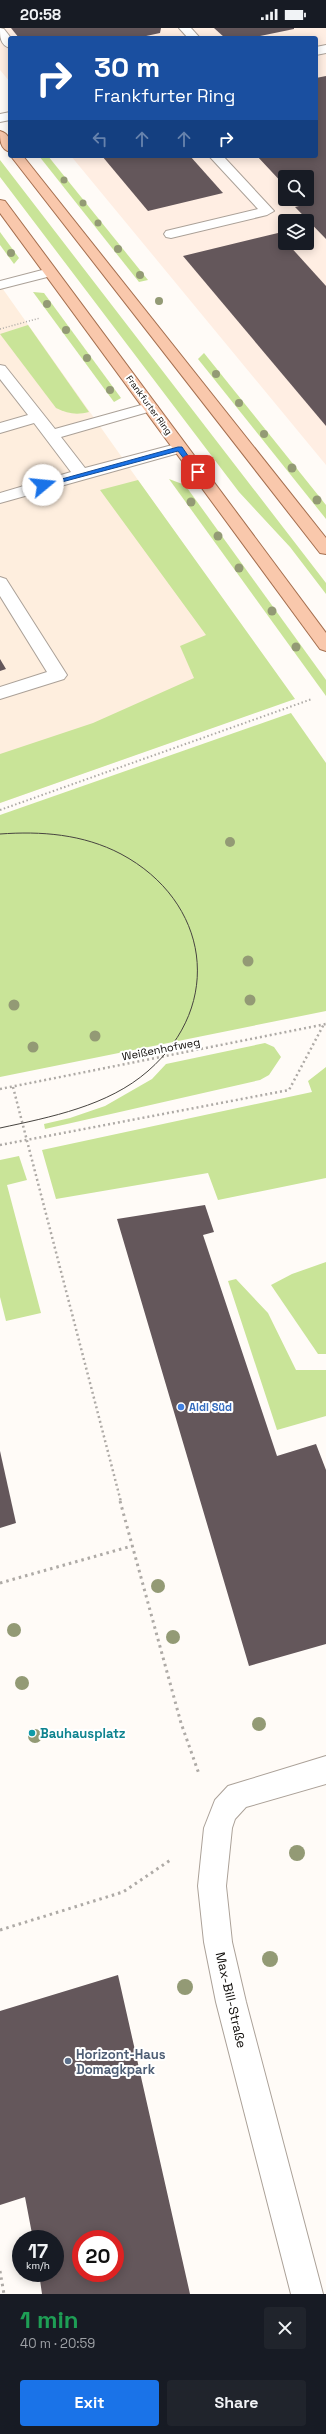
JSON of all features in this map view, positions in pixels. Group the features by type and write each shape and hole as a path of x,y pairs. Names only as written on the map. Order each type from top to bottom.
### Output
{"main road":[{"path":"0,135 8,145"},
{"path":"18,158 326,549"},
{"name":"Frankfurter Ring","path":"0,204 326,645"}],"street":[{"path":"185,28 192,36"},
{"path":"0,32 8,42"},
{"path":"171,234 267,212 218,158"},
{"path":"0,284 50,272"},
{"path":"0,369 81,474"},
{"path":"52,435 150,407"},
{"path":"0,428 38,417"},
{"path":"0,498 81,474 180,448"},
{"path":"0,583 58,675 0,693"},
{"name":"Max-Bill-Straße","path":"307,2294 231,2002 218,1942 212,1886 218,1828 225,1810 238,1796 326,1770"}],"path":[{"path":"0,329 40,318"},
{"path":"0,810 312,699"},
{"path":"0,1146 290,1090 325,1024"},
{"name":"Weißenhofweg","path":"0,1089 325,1024"},
{"path":"0,1930 123,1892 218,1828 181,1723 132,1546 13,1087"},
{"path":"0,1583 132,1546"},
{"path":"0,2271 4,2294"}],"shaded area":[{"path":"0,28 326,28 326,465 73,158 318,158 318,36 8,36 8,80 0,70"},
{"path":"0,285 293,699 0,803"}],"green space":[{"path":"41,158 50,158 148,280 139,282"},
{"path":"0,160 326,583 326,594 290,547 239,492 0,177"},
{"path":"0,232 19,258 14,264 0,245"},
{"path":"33,292 44,293 121,398 114,402"},
{"path":"28,325 89,412 72,413 56,408 0,334"},
{"path":"204,353 326,505 326,519 198,359"},
{"path":"169,479 185,485 326,680 326,696"},
{"path":"138,480 295,699 0,803 0,754 93,723 194,678 180,646 206,635 100,490"},
{"path":"291,713 326,763 326,1011 0,1077 0,815"},
{"path":"265,1043 274,1047 281,1057 269,1075 260,1080 45,1129 44,1124 70,1118 105,1106 152,1079 166,1064"},
{"path":"326,1067 326,1178 218,1200 208,1173 56,1199 42,1150 312,1092 308,1081"},
{"path":"19,1156 27,1180 7,1185 41,1313 6,1321 0,1297 0,1160"},
{"path":"326,1262 326,1354 318,1354 271,1285 292,1274"},
{"path":"236,1279 268,1313 296,1370 326,1370 326,1416 277,1430 228,1281"}],"building":[{"path":"11,28 161,28 160,33 146,36 17,36"},
{"path":"214,28 294,28 260,36 223,36"},
{"path":"326,76 326,239 314,227 314,214 302,214 295,207 314,206 314,170 278,170 278,178 259,158 318,158 318,78"},
{"path":"104,158 192,158 223,193 148,211"},
{"path":"278,233 278,250 293,250 326,286 326,426 183,256"},
{"path":"0,659 6,669 0,671"},
{"path":"205,1205 214,1232 203,1235 277,1456 316,1444 326,1470 326,1644 249,1666 117,1219"},
{"path":"0,1451 16,1523 0,1528"},
{"name":"Horizont-Haus Domagkpark","path":"118,1975 190,2294 42,2294 40,2282 64,2282 64,2230 31,2230 25,2197 0,2205 0,2011"}],"tram line":[{"path":"0,834 31,833 62,835 92,842 121,854 151,874 173,898 189,926 196,955 196,985 189,1015 173,1044 148,1071 132,1083 97,1102 59,1114 0,1128"}],"place":[{"name":"Aldi Süd","path":"181,1407"},
{"name":"Bauhausplatz","path":"32,1733"},
{"name":"Horizont-Haus Domagkpark","path":"68,2061"}],"route":[{"path":"43,485 180,448 198,472"}]}
